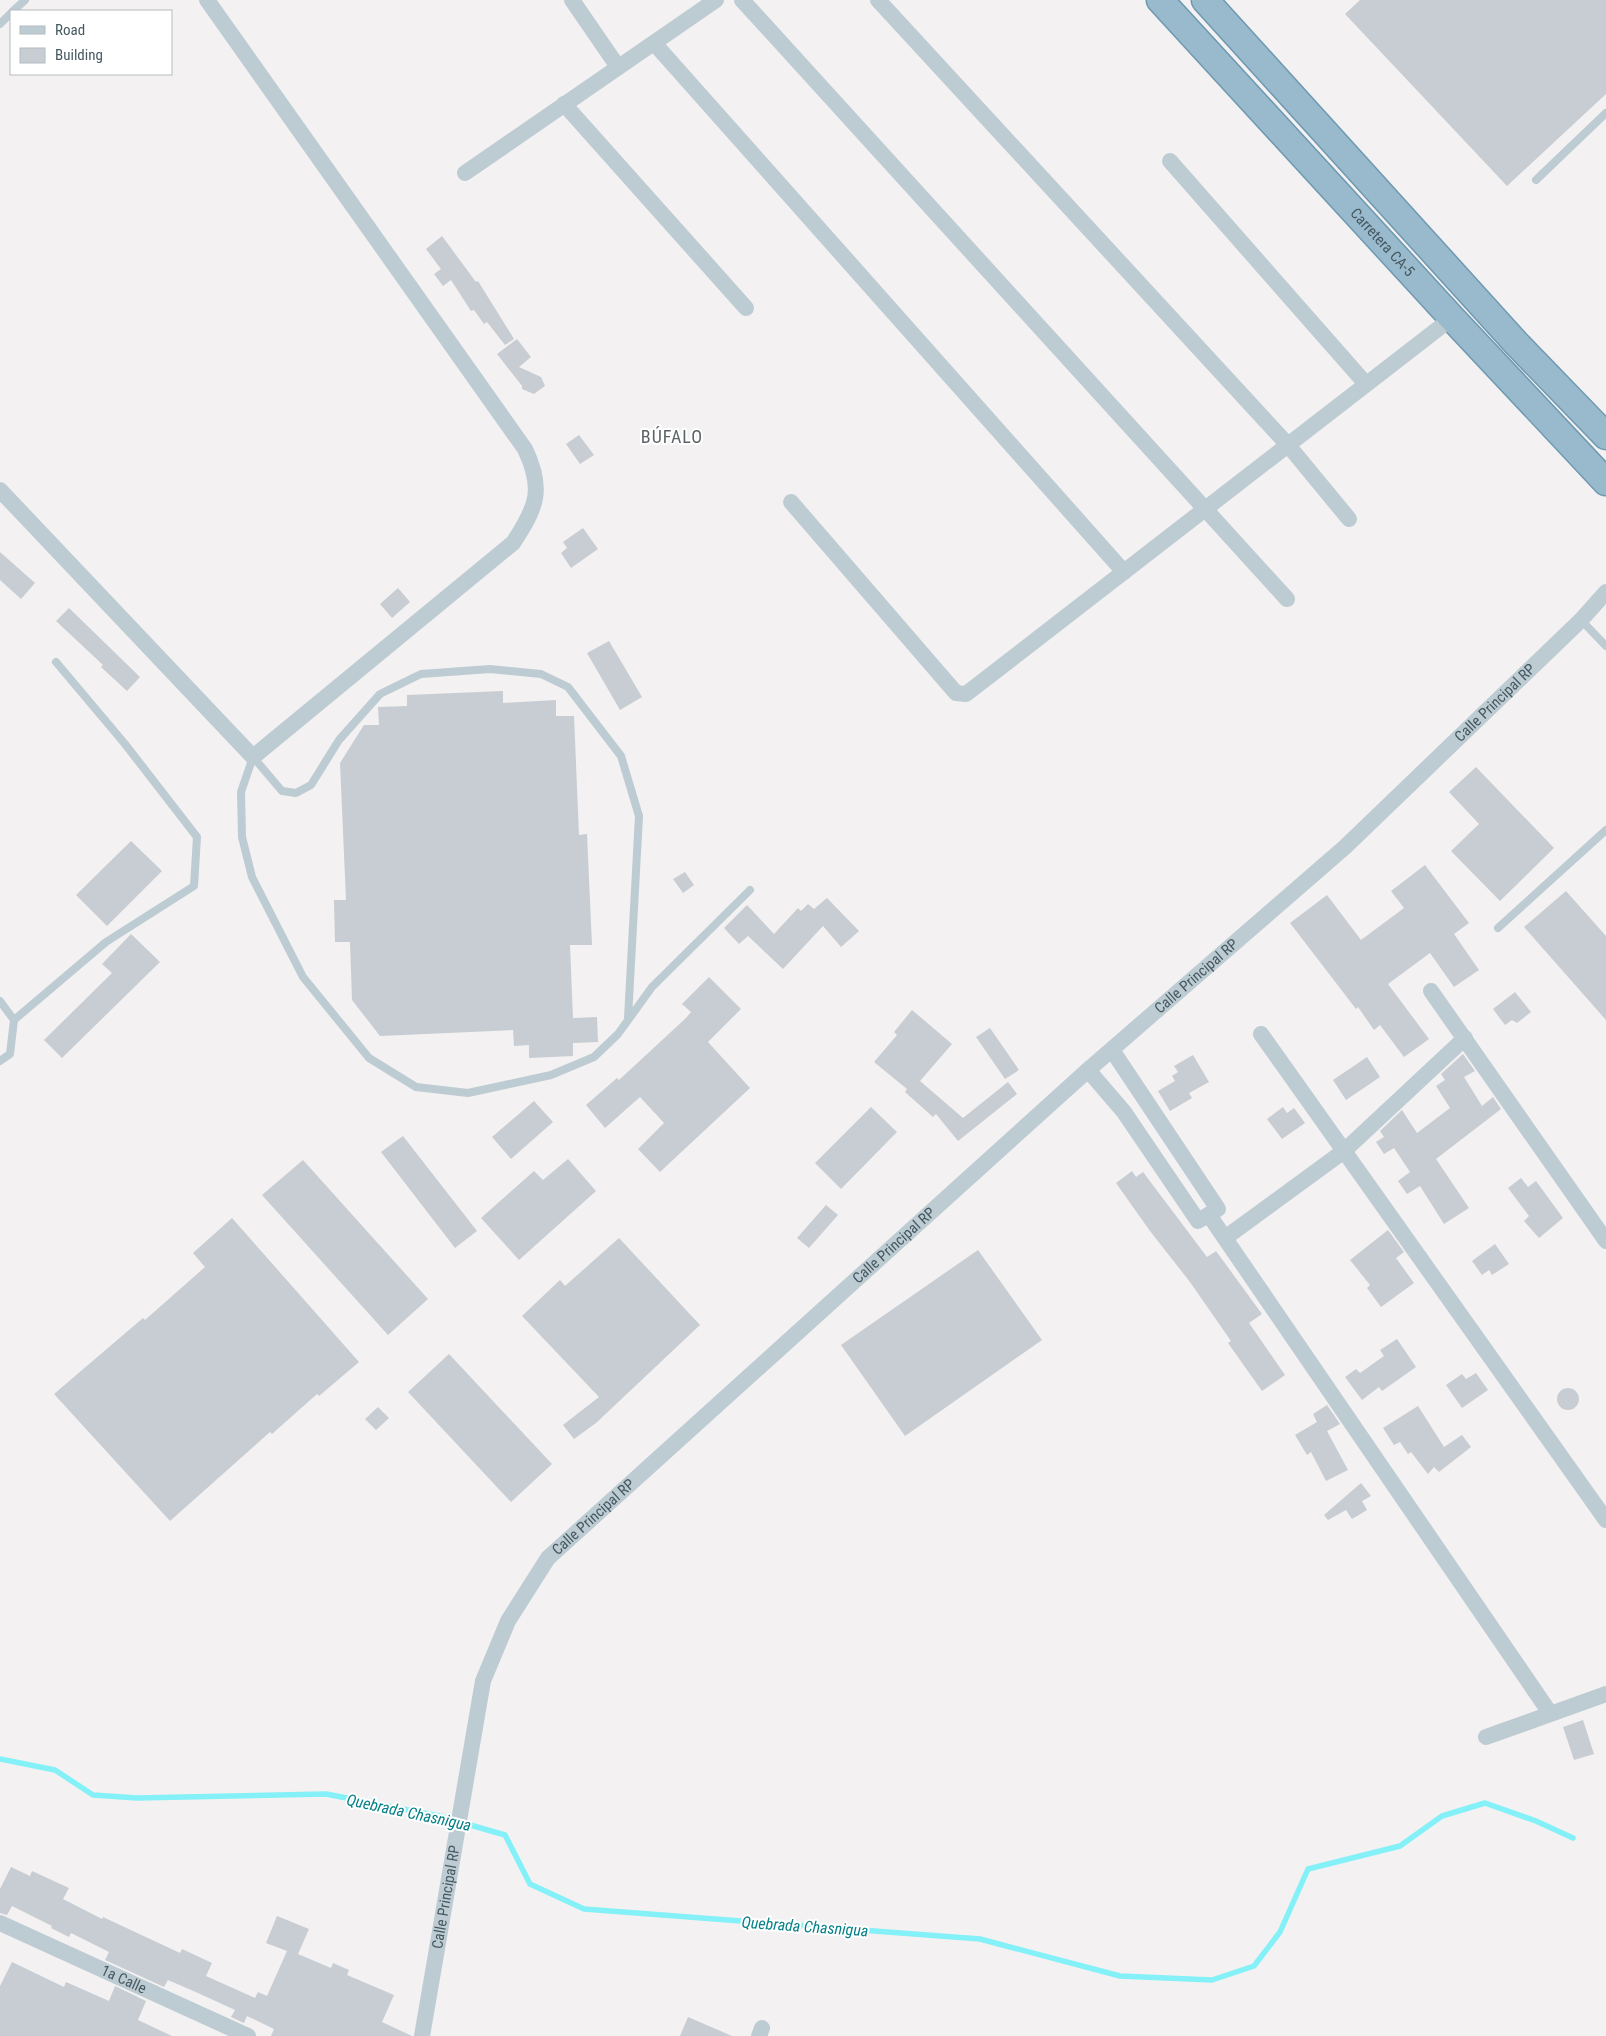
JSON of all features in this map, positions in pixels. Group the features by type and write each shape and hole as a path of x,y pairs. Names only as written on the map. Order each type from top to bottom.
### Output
{"highway":[{"name":"Carretera CA-5","path":"1160,0 1452,318 1606,482"},
{"name":"Carretera CA-5","path":"1205,0 1516,343 1606,436"},
{"path":"1348,205 1356,200 1366,202 1516,343"}],"street":[{"path":"0,490 253,757 513,543 528,521 536,496 536,472 525,449 207,0"},
{"path":"572,0 618,68"},
{"path":"465,173 716,0"},
{"path":"742,0 1287,599"},
{"path":"878,0 1288,445 1349,519"},
{"path":"654,42 1124,572"},
{"path":"564,104 746,308"},
{"path":"1170,161 1366,384"},
{"path":"791,502 956,694 966,694 1452,318"},
{"name":"Calle Principal RP","path":"422,2036 483,1681 508,1621 548,1558 1088,1070 1345,847 1581,620 1606,592"},
{"path":"1431,991 1606,1241"},
{"path":"1261,1034 1605,1517"},
{"path":"1225,1238 1344,1151 1465,1038"},
{"path":"1112,1050 1208,1215"},
{"path":"1088,1070 1225,1238 1550,1713"},
{"path":"1486,1737 1606,1694"},
{"name":"1a Calle","path":"0,1923 248,2036"}],"lane":[{"path":"14,10 25,0"},
{"path":"0,24 10,14"},
{"path":"1536,180 1606,113"},
{"path":"1581,620 1606,646"},
{"path":"0,1061 10,1054 14,1020 106,942 194,886 197,837 125,744 56,662"},
{"path":"253,757 282,791 296,793 311,784 339,740 380,694 421,674 490,669 541,674 568,687 620,756 639,816 628,1018"},
{"path":"253,757 241,792 242,836 252,877 303,977 369,1058 416,1087 468,1093 551,1075 594,1057 618,1034 652,987 750,890"},
{"path":"1498,928 1606,830"},
{"path":"0,1001 14,1020"}],"building":[{"path":"1360,0 1606,0 1606,94 1507,186 1345,14"},
{"path":"442,236 476,282 478,281 514,339 505,345 487,322 484,324 474,310 471,311 451,280 443,286 434,274 441,269 426,249"},
{"path":"517,339 531,357 519,367 541,377 545,386 534,394 522,389 522,386 497,354"},
{"path":"579,435 594,455 580,464 566,444"},
{"path":"583,528 598,549 571,568 561,553 567,548 563,542"},
{"path":"0,552 35,583 21,599 0,580"},
{"path":"398,588 410,602 392,618 380,604"},
{"path":"69,608 140,677 127,691 101,667 103,665 56,621"},
{"path":"609,641 642,697 620,710 587,653"},
{"path":"503,691 503,703 556,700 556,716 574,716 579,835 587,834 592,945 570,945 573,1018 597,1017 598,1042 573,1043 573,1056 529,1058 529,1045 514,1046 513,1030 380,1036 352,1000 350,942 335,942 334,900 346,900 340,763 364,725 379,725 378,707 407,706 407,695"},
{"path":"1476,767 1554,848 1500,901 1451,851 1479,824 1449,792"},
{"path":"131,841 162,871 107,926 76,895"},
{"path":"1425,865 1469,923 1454,934 1479,970 1454,987 1430,953 1388,984 1429,1039 1404,1057 1380,1025 1374,1030 1358,1007 1356,1009 1290,923 1327,895 1361,940 1404,908 1391,891"},
{"path":"685,872 694,885 683,893 673,879"},
{"path":"1566,891 1606,936 1606,1020 1524,927"},
{"path":"827,898 859,931 841,947 823,926 783,969 748,936 739,944 724,928 747,905 774,934 798,908 801,911 808,904 814,909"},
{"path":"131,934 160,962 62,1058 44,1040 112,973 102,964"},
{"path":"709,977 741,1009 708,1042 750,1088 660,1172 638,1149 664,1123 640,1097 605,1128 586,1105 617,1078 619,1080 686,1018 691,1012 682,1004"},
{"path":"1515,992 1531,1012 1517,1023 1512,1020 1505,1025 1493,1009"},
{"path":"912,1010 952,1044 920,1081 963,1118 1008,1082 1017,1094 958,1141 936,1114 933,1117 905,1092 907,1089 874,1062 897,1035 894,1032"},
{"path":"990,1028 1019,1070 1005,1079 976,1037"},
{"path":"1463,1054 1475,1071 1464,1077 1482,1106 1493,1097 1501,1109 1436,1159 1469,1208 1444,1224 1420,1186 1407,1194 1398,1181 1410,1172 1394,1148 1384,1154 1376,1142 1384,1137 1380,1131 1402,1110 1417,1133 1450,1108 1436,1086 1445,1080 1441,1074"},
{"path":"1193,1055 1209,1082 1189,1093 1192,1098 1170,1111 1158,1091 1175,1081 1172,1076 1178,1072 1174,1066"},
{"path":"1367,1057 1380,1077 1346,1100 1333,1080"},
{"path":"534,1101 553,1122 511,1159 492,1137"},
{"path":"871,1107 897,1132 841,1189 815,1163"},
{"path":"1283,1107 1287,1113 1294,1108 1305,1123 1282,1139 1267,1119"},
{"path":"403,1136 477,1231 455,1248 381,1152"},
{"path":"568,1159 596,1191 519,1260 481,1218 534,1171 543,1180"},
{"path":"303,1160 428,1299 388,1335 262,1195"},
{"path":"1132,1171 1136,1177 1143,1172 1207,1257 1216,1251 1262,1314 1249,1323 1285,1375 1262,1391 1228,1343 1231,1341 1190,1282 1150,1231 1116,1183"},
{"path":"1521,1178 1528,1187 1536,1181 1563,1218 1539,1238 1524,1221 1529,1216 1508,1188"},
{"path":"826,1205 838,1215 809,1248 797,1238"},
{"path":"232,1218 359,1362 319,1396 317,1394 272,1434 270,1432 170,1521 54,1394 143,1318 145,1320 205,1267 193,1253"},
{"path":"1388,1230 1404,1252 1396,1258 1414,1283 1381,1307 1367,1288 1370,1285 1350,1260"},
{"path":"619,1238 700,1325 596,1423 574,1439 563,1425 599,1397 522,1316 560,1280 565,1286"},
{"path":"1495,1244 1509,1264 1492,1275 1489,1270 1482,1275 1472,1261"},
{"path":"978,1250 1042,1340 905,1436 841,1345"},
{"path":"1397,1339 1416,1367 1382,1391 1379,1387 1362,1400 1345,1377 1356,1369 1360,1373 1384,1356 1380,1350"},
{"path":"449,1354 552,1464 511,1502 408,1392"},
{"path":"1476,1373 1488,1390 1462,1408 1446,1385 1462,1374 1466,1379"},
{"path":"1568,1388 1576,1391 1579,1399 1576,1407 1568,1410 1560,1407 1557,1399 1560,1391"},
{"path":"1327,1405 1340,1424 1327,1431 1348,1470 1326,1481 1311,1452 1307,1455 1295,1435 1317,1422 1313,1414"},
{"path":"1418,1406 1444,1447 1462,1435 1471,1447 1439,1472 1434,1467 1428,1474 1411,1452 1408,1454 1400,1442 1394,1445 1383,1428"},
{"path":"378,1407 389,1418 376,1430 365,1419"},
{"path":"1361,1483 1371,1496 1362,1501 1367,1510 1352,1519 1346,1510 1328,1520 1324,1515"},
{"path":"1583,1720 1594,1754 1574,1760 1563,1727"},
{"path":"11,1867 30,1876 32,1871 69,1888 63,1899 102,1919 103,1917 180,1953 182,1949 212,1963 206,1976 255,1998 258,1992 267,1996 287,1951 266,1943 277,1916 309,1929 298,1954 331,1968 333,1963 349,1970 347,1975 394,1995 382,2022 412,2036 271,2036 274,2029 247,2016 244,2023 231,2017 235,2010 198,1993 168,1980 164,1987 105,1960 109,1952 71,1933 69,1937 51,1928 52,1926 12,1906 7,1915 0,1913 0,1889"},
{"path":"12,1962 64,1987 66,1982 109,2001 115,1986 146,2001 138,2020 172,2036 0,2036 0,1986"},
{"path":"688,2017 732,2036 680,2036"}],"waterway":[{"name":"Quebrada Chasnigua","path":"0,1759 55,1770 93,1795 137,1798 326,1794 439,1816 505,1835 530,1884 584,1909 980,1939 1120,1976 1212,1980 1254,1966 1280,1932 1308,1869 1400,1846 1442,1816 1485,1803 1536,1821 1573,1838"}],"district":[{"name":"BÚFALO","path":"672,437"}]}
